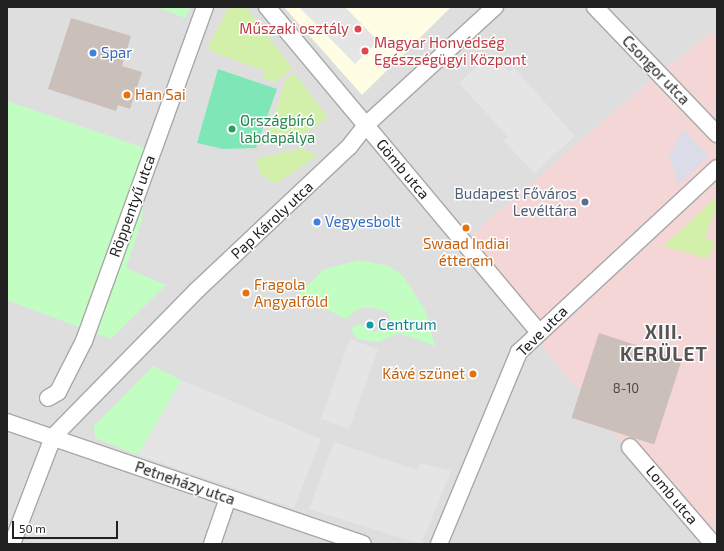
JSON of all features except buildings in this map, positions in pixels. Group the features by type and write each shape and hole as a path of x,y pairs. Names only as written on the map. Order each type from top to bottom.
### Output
{"street":[{"name":"Röppentyű utca","path":"48,398 58,392 84,341 205,7"},
{"name":"Gömb utca","path":"267,7 539,332"},
{"name":"Pap Károly utca","path":"52,437 196,291 349,147 366,125 495,7"},
{"name":"Csongor utca","path":"595,7 717,134"},
{"name":"Teve utca","path":"439,544 513,360 539,332 717,168"},
{"name":"Petneházy utca","path":"7,422 363,544"},
{"path":"12,544 52,437"},
{"name":"Lomb utca","path":"630,447 713,544"},
{"path":"212,544 228,498"}],"shaded area":[{"path":"7,7 717,7 717,29 644,86 460,246 706,544 7,544"},
{"name":"Magyar Honvédség Egészségügyi Központ","path":"284,7 451,7 362,95"},
{"path":"299,7 345,7 378,41 355,64"},
{"path":"717,29 717,544 706,544 459,246 644,86"},
{"path":"492,53 509,72 514,68 575,136 534,173 504,141 508,137 459,83"},
{"path":"683,129 709,156 678,185 669,156"},
{"path":"350,339 378,349 349,429 321,419"},
{"path":"181,380 321,439 294,508 138,455"},
{"path":"334,442 417,470 420,463 451,471 421,544 309,509"}],"green space":[{"path":"157,7 190,7 185,18"},
{"path":"229,7 246,7 292,68 275,83 262,78 265,71 210,51 209,44"},
{"path":"218,69 277,89 256,148 223,149 197,143"},
{"path":"295,74 328,118 294,140 287,140 269,132 286,78"},
{"path":"7,101 147,149 142,220 126,268 166,285 111,339 7,300"},
{"path":"302,148 317,156 275,184 260,174 256,159"},
{"path":"717,196 717,206 705,238 715,242 708,259 664,246"},
{"path":"360,260 389,266 403,276 425,310 435,346 399,333 378,342 358,339 351,331 354,326 360,324 374,332 391,321 388,312 370,307 358,309 346,319 298,294 325,269"},
{"path":"153,366 181,380 138,455 95,438 94,426"}],"place":[{"name":"Műszaki osztály","path":"358,29"},
{"name":"Magyar Honvédség Egészségügyi Központ","path":"365,51"},
{"name":"Spar","path":"93,53"},
{"name":"Han Sai","path":"127,95"},
{"name":"Országbíró labdapálya","path":"232,129"},
{"name":"Budapest Főváros Levéltára","path":"585,202"},
{"name":"Vegyesbolt","path":"317,222"},
{"name":"Swaad Indiai étterem","path":"466,228"},
{"name":"Fragola Angyalföld","path":"246,293"},
{"name":"Centrum","path":"370,325"},
{"name":"Kávé szünet","path":"473,374"}],"district":[{"name":"XIII. KERÜLET","path":"664,343"}]}
